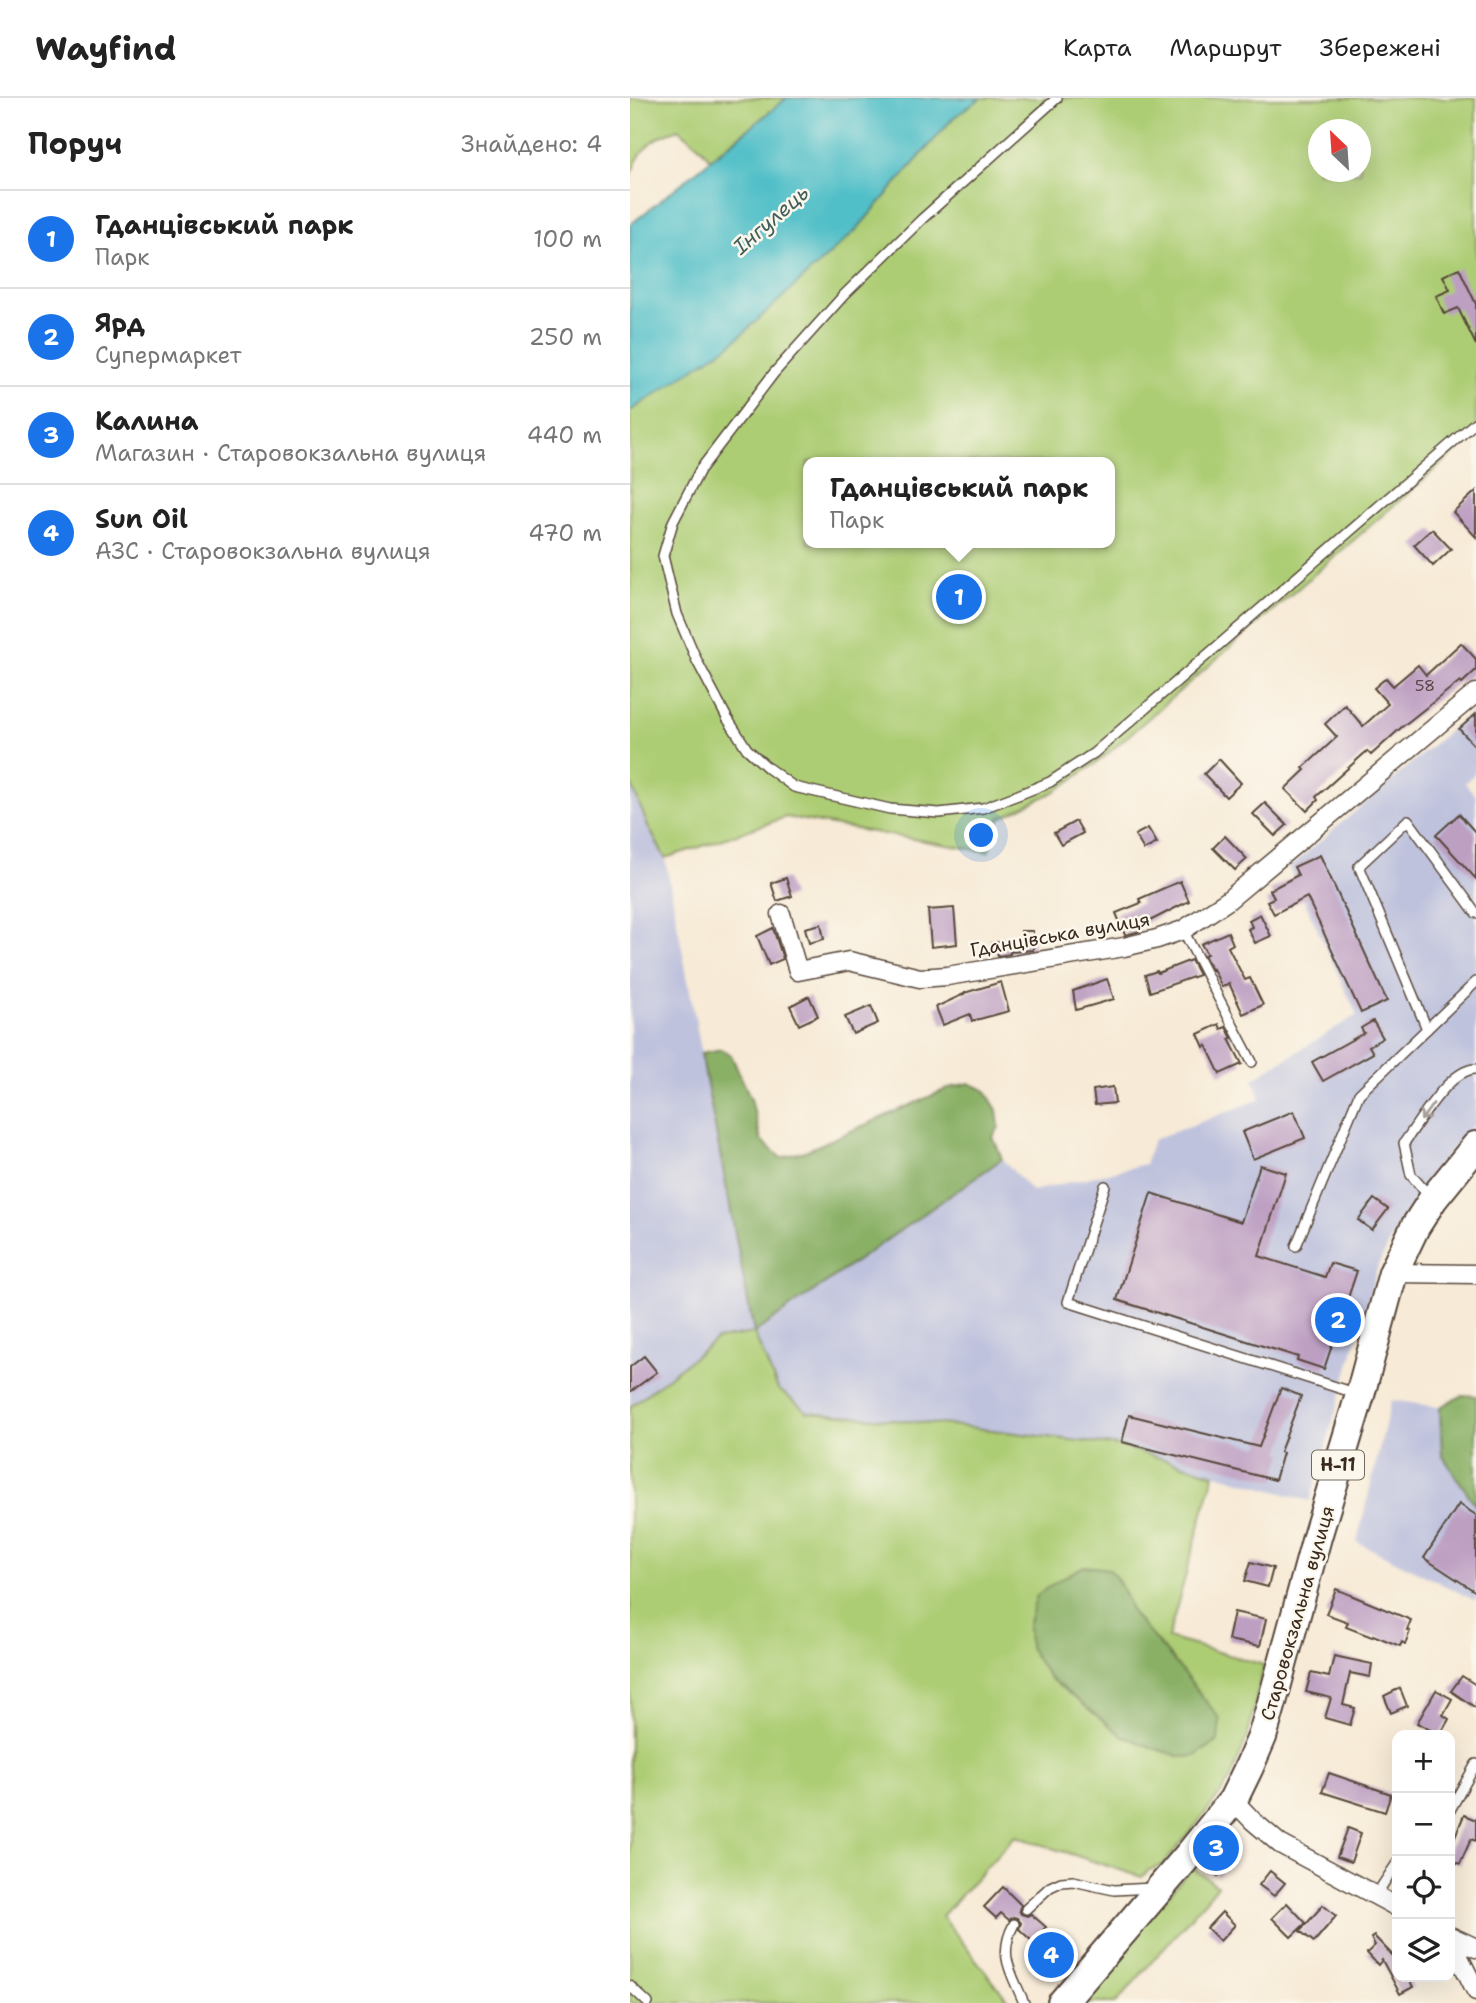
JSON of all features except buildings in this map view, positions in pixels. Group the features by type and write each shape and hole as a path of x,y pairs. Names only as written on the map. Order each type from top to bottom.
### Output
{"main road":[{"name":"Старовокзальна вулиця","path":"1062,2003 1233,1800 1262,1737 1393,1273 1415,1227 1433,1199 1476,1146"}],"street":[{"name":"Гданцівська вулиця","path":"781,914 798,971 849,961 920,978 1124,947 1183,930 1227,901 1476,693"},
{"path":"1393,1273 1476,1274"},
{"path":"1233,1800 1280,1844 1392,1904"},
{"path":"1455,1939 1476,1948"},
{"path":"1455,1947 1476,1991"}],"lane":[{"path":"1057,98 922,219 813,329 774,373 700,470 673,522 663,556 677,614 697,661 727,718 747,749 768,768 794,787 890,809 939,813 983,808 1050,782 1094,753 1476,422"},
{"path":"1427,1029 1359,866 1408,820 1476,913"},
{"path":"1183,930 1252,1062"},
{"path":"1296,1246 1359,1094 1476,982"},
{"path":"1433,1199 1411,1175 1404,1143 1449,1082 1471,1069 1476,1069"},
{"path":"1105,1186 1068,1302 1360,1395"},
{"path":"1455,1801 1476,1764"},
{"path":"1376,1895 1392,1871"},
{"path":"1026,1909 1050,1887 1061,1882 1073,1881 1129,1891 1160,1887"},
{"path":"1014,1924 1005,1950 1014,1982 1024,2003"},
{"path":"630,1986 648,2003"}],"shaded area":[{"path":"1476,708 1476,772 1465,783 1476,796 1476,1122 1436,1168 1401,1219 1378,1265 1310,1501 1119,1446 960,1426 808,1412 778,1389 753,1333 717,1339 630,1407 630,781 648,826 665,858 754,1332 1002,1159 1032,1191 1145,1164 1153,1140 1261,1099 1253,1079 1357,1015 1289,868"},
{"path":"1391,1400 1440,1407 1442,1455 1476,1506 1476,1601 1357,1542"}],"green space":[{"path":"630,98 787,98 710,159 679,129 661,136 643,151 630,176"},
{"path":"981,98 1476,98 1476,434 1099,761 1056,791 1000,818 988,852 786,817 665,858 648,826 630,781 630,411 731,344 856,230 953,118"},
{"path":"722,1049 731,1055 751,1099 761,1140 781,1158 808,1150 949,1088 969,1083 985,1090 997,1110 999,1127 993,1137 1002,1159 754,1333 701,1053"},
{"path":"754,1333 778,1389 808,1412 960,1426 1119,1446 1214,1474 1168,1638 1264,1665 1248,1735 1230,1780 1163,1865 1149,1870 1142,1877 1015,1836 942,1916 1010,2003 630,2003 630,1407 717,1339"},
{"path":"1463,1395 1476,1396 1476,1506 1442,1455 1440,1407"},
{"path":"1084,1566 1109,1569 1119,1582 1134,1616 1220,1719 1218,1741 1195,1756 1182,1757 1153,1748 1123,1736 1048,1677 1029,1647 1028,1625 1037,1595"},
{"path":"1192,1867 1218,1886 1116,2003 1076,2003"}],"water":[{"name":"Інгулець","path":"787,98 981,98 953,118 856,230 731,344 630,411 630,225"}],"place":[{"name":"Гданцівський парк","path":"959,597"},
{"name":"Ярд","path":"1338,1320"},
{"name":"Калина","path":"1216,1848"},
{"name":"Sun Oil","path":"1051,1955"}]}
